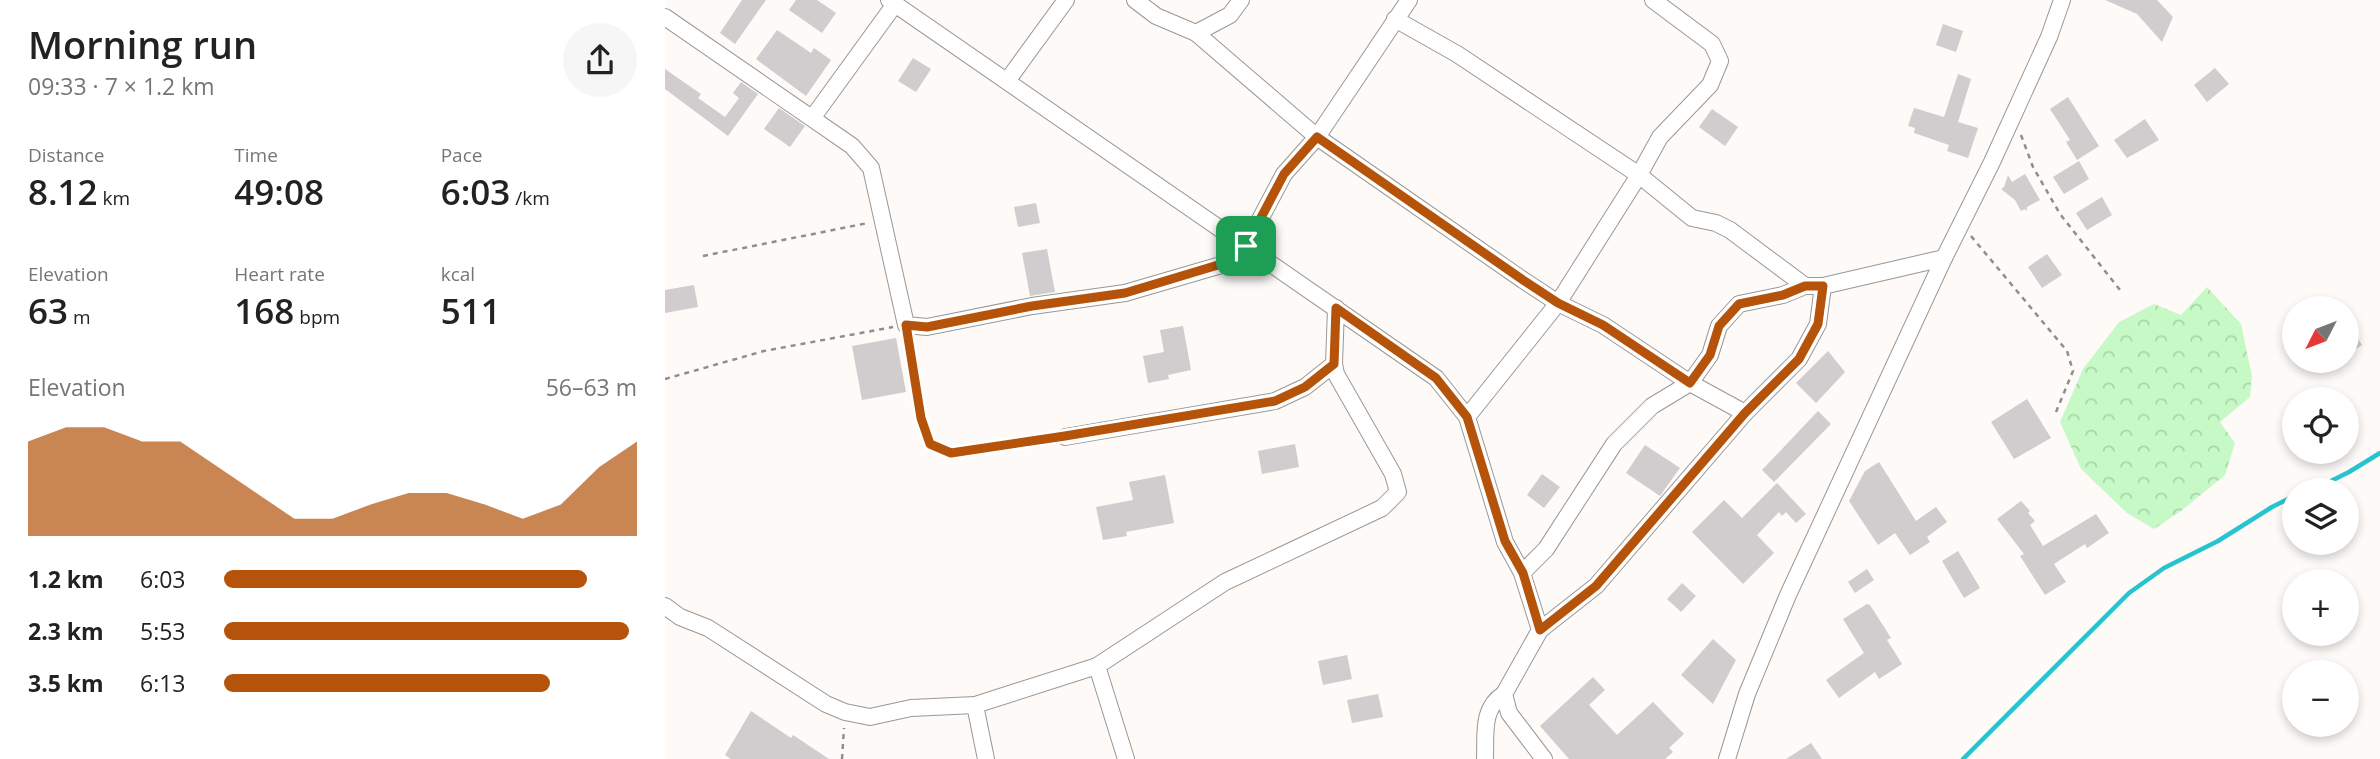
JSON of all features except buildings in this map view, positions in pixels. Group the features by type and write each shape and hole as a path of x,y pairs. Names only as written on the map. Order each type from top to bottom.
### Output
{"street":[{"path":"1007,81 1066,0"},
{"path":"1135,0 1156,16 1196,33 1317,137 1558,303 1603,325 1690,383 1745,413"},
{"path":"1196,33 1230,15 1241,0"},
{"path":"665,17 813,117 852,146 871,167 906,325 927,327 1032,306 1125,293 1228,262 1246,246 1284,174 1317,137 1409,0"},
{"path":"1467,417 1558,303 1660,137 1710,85 1720,61 1712,44 1653,0"},
{"path":"1727,759 1747,694 1788,595 2013,116 2049,37 2062,0"},
{"path":"813,117 892,2 1436,378 1467,417 1505,541 1523,573 1540,630"},
{"path":"1395,19 1457,54 1639,175 1692,218 1716,223 1730,230 1805,286"},
{"path":"1523,573 1546,550 1614,444 1652,406 1690,383 1710,355 1719,326 1739,304 1783,295 1805,286 1823,286 1944,258"},
{"path":"1485,759 1486,715 1495,699 1504,694 1540,630 1596,586 1745,413 1799,359 1818,324 1823,286"},
{"path":"665,606 680,617 708,628 826,704 845,712 870,717 911,708 975,705 1097,666 1225,582 1382,508 1398,492 1393,474 1336,374 1336,308"},
{"path":"1065,436 1275,401 1305,387 1334,364"},
{"path":"1097,666 1126,759"},
{"path":"1504,694 1509,713 1544,759"},
{"path":"975,705 986,759"}],"path":[{"path":"2013,116 2033,167 2060,215 2120,290"},
{"path":"703,256 881,221"},
{"path":"1962,226 2067,351 2073,371 2056,412"},
{"path":"665,379 764,351 906,325 921,418 930,444 951,453 1065,436"},
{"path":"842,759 845,712"}],"green space":[{"path":"2207,287 2241,324 2252,376 2250,397 2220,422 2235,443 2225,475 2154,529 2127,513 2081,469 2060,422 2083,369 2119,322 2154,304 2181,315"}],"waterway":[{"path":"2337,478 2380,453"},
{"path":"1963,759 2129,593 2164,568 2218,541 2282,502"}],"route":[{"path":"1317,137 1523,280 1558,303 1603,325 1690,383 1710,355 1719,326 1739,304 1783,295 1805,286 1823,286 1818,324 1799,359 1745,413 1596,586 1540,630 1523,573 1505,541 1467,417 1436,378 1336,308 1334,364 1305,387 1275,401 951,453 930,444 921,418 906,325 927,327 1032,306 1125,293 1228,262 1246,246 1284,174 1317,137"}]}
